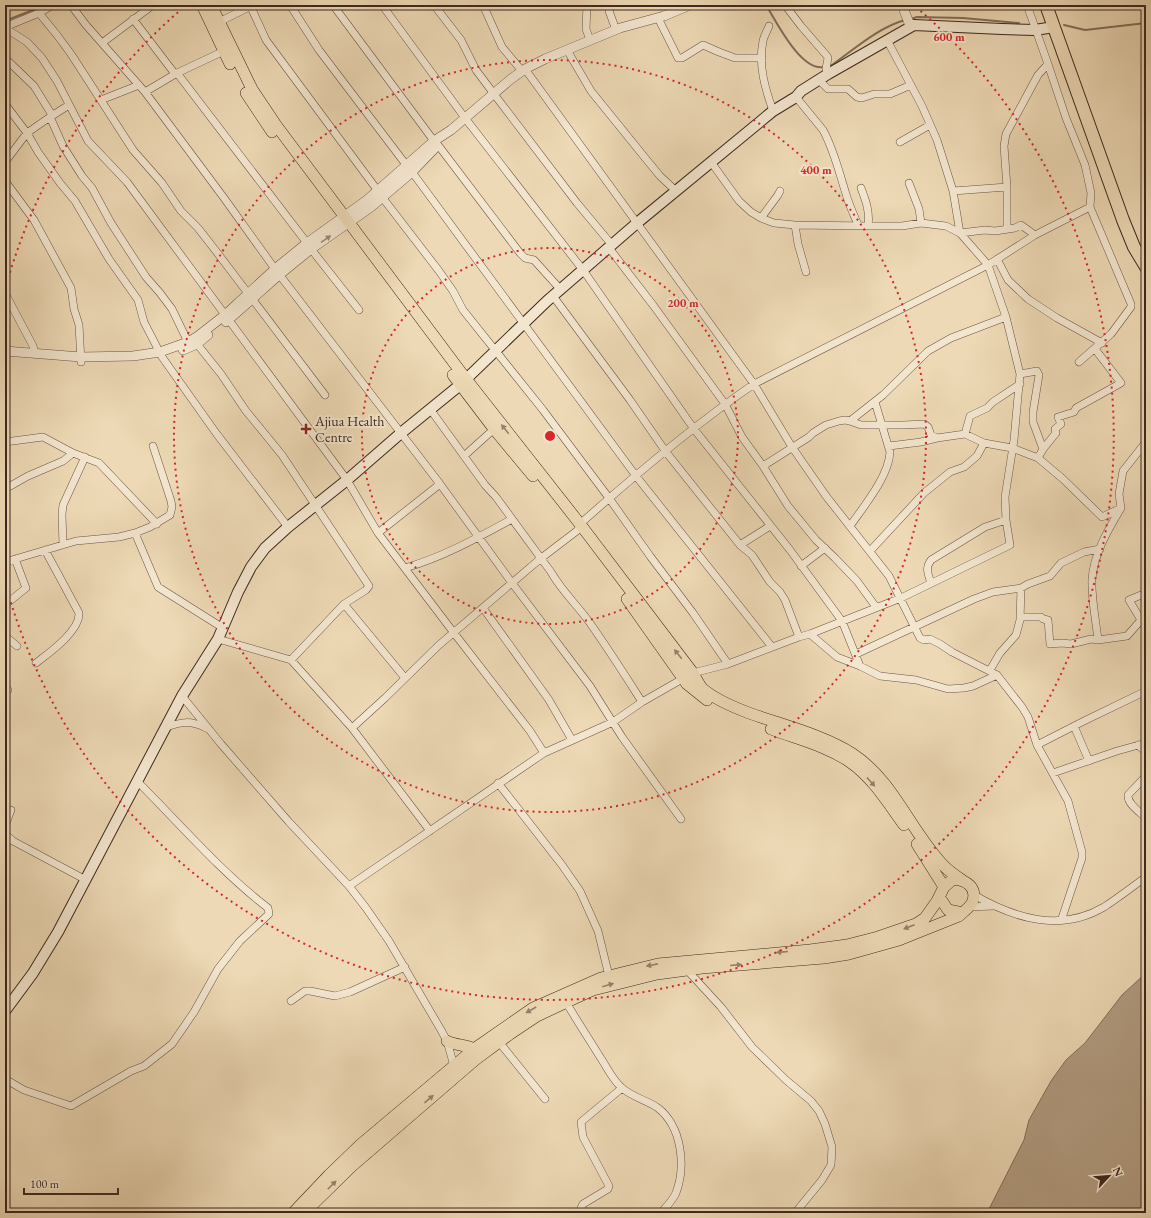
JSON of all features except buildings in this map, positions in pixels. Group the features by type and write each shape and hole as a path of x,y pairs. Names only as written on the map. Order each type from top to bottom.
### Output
{"highway":[{"path":"1046,5 1123,220 1134,246 1146,267"}],"main road":[{"path":"202,5 224,51 258,113 343,222 463,382 579,527 688,676 718,699 735,708 833,743 854,755 873,771 889,789 931,850 946,868 970,886 974,895 970,907 959,916 899,940 849,954 824,958 657,974 616,983 593,990 566,1002 537,1016 475,1060 352,1166 304,1213"},
{"path":"211,5 252,89 343,222"},
{"path":"5,1011 46,952 86,880 182,696 218,639 238,592 251,568 265,548 288,527 347,480 401,432 463,382 582,270 773,111 796,97 801,91 819,80 827,71 887,40 911,24 1035,30 1054,27"},
{"path":"463,382 494,429 579,527"},
{"path":"688,676 687,684 698,694 731,714 831,751 850,762 867,777 882,794 924,854 944,887"},
{"path":"293,1213 360,1145 474,1049 533,1008 583,985 609,976 658,964 810,950 847,945 878,937 916,924 925,918 937,901 944,887 952,880 962,880"},
{"path":"937,901 942,902 948,910 958,912 959,916"},
{"path":"447,1040 458,1046 468,1046 474,1049"}],"street":[{"path":"5,28 53,5"},
{"path":"71,5 102,43 146,92 277,272 440,484 512,583 590,686 613,722 681,819"},
{"path":"102,43 153,5"},
{"path":"219,22 251,5 266,40 380,194 439,270 453,291 463,310 543,410 609,498 650,556 694,612 728,664"},
{"path":"290,5 319,50 524,323 636,476 772,648"},
{"path":"333,5 520,253 525,258 534,260 666,452 740,545 752,555 770,582 785,600 799,637"},
{"path":"382,5 465,118 582,270 694,429 842,621 860,666"},
{"path":"434,5 461,40 476,70 610,247 725,404 742,437 763,466 788,506 816,540 857,581 876,608"},
{"path":"483,5 502,47 523,70 637,224 754,384 792,447 826,496 889,576 921,639 930,640 940,644 952,652 998,675 1026,713 1037,745 1068,802 1080,844 1082,858 1061,921"},
{"path":"587,5 586,29 590,40"},
{"path":"612,5 609,11 616,30"},
{"path":"5,357 81,360 161,354 192,343 198,336 227,318 277,272 309,246 380,194 436,143 523,70 590,40 616,30 658,18 690,5"},
{"path":"785,5 828,58 827,71"},
{"path":"1027,5 1084,165 1091,193 1090,207 1131,304 1131,307 1111,334 1079,362"},
{"path":"903,9 911,24"},
{"path":"39,13 62,41 133,150 162,183 181,211 198,228 325,395"},
{"path":"658,18 678,58 682,58 704,44 735,58 762,58"},
{"path":"133,19 358,310"},
{"path":"769,26 763,40 762,71 765,87 773,111"},
{"path":"5,28 27,42 42,58 57,81 88,141 127,182 347,480 378,532 530,731 544,753"},
{"path":"887,40 911,84 937,140 953,191 960,233"},
{"path":"567,50 596,97 660,176 676,191"},
{"path":"146,92 176,74 224,51"},
{"path":"8,60 34,86 51,116 63,146 82,176 92,188 111,223 146,277 172,309 192,343 221,374 246,411 282,455 369,586 366,590 344,604 291,660"},
{"path":"1007,228 1007,187 1004,146 1006,134 1038,76 1048,64"},
{"path":"819,80 828,89 848,89 857,97 862,98 874,94 890,94 911,84"},
{"path":"101,100 139,85"},
{"path":"796,97 826,134 836,159 847,198 858,225"},
{"path":"5,104 27,133 38,152 75,201 109,259 138,300 144,322 161,354 216,433 288,527"},
{"path":"5,162 27,133 69,105"},
{"path":"900,142 930,125"},
{"path":"349,886 544,753 613,722 642,702 688,676 728,664 772,648 901,598 1010,545 1006,520 1005,498 1020,384 1020,374 1006,317 988,265 960,233 946,226 921,223 902,226 868,226 795,225 774,223 751,212 739,201 711,162"},
{"path":"5,181 34,220 71,288 74,309 79,325 81,360"},
{"path":"909,183 919,209 921,223"},
{"path":"953,191 1007,187"},
{"path":"861,188 867,205 869,216 868,226"},
{"path":"761,218 778,196 780,190"},
{"path":"352,728 454,633 579,527 609,498 725,404 754,384 988,265 1035,235 1090,207"},
{"path":"960,233 986,230 995,231 1015,228 1021,224 1035,235"},
{"path":"795,225 798,244 806,272"},
{"path":"997,259 1008,280 1028,299 1057,318 1102,343"},
{"path":"5,293 33,346 35,353"},
{"path":"850,421 883,395 928,352 951,338 1006,317"},
{"path":"1038,458 1043,449 1056,433 1055,429 1061,424 1058,417 1074,412 1076,408 1121,383 1095,349"},
{"path":"5,351 35,353 81,360"},
{"path":"1020,374 1037,371 1039,375 1033,412 1033,422 1043,449"},
{"path":"965,434 970,416 987,408 993,402 1020,384"},
{"path":"850,526 883,477 890,456 889,446 875,402"},
{"path":"430,409 551,572 558,584 590,624 617,662 642,702"},
{"path":"763,466 826,425 838,421 850,421 861,425 924,424 928,427 931,435 937,438"},
{"path":"464,456 494,429"},
{"path":"889,446 914,444 937,438 965,434 984,443 1012,448 1038,458 1063,479 1102,517 1121,508"},
{"path":"6,440 26,440 43,437 73,453 99,463 116,479 157,524"},
{"path":"1098,640 1092,579 1095,560 1109,529 1121,508 1119,494 1123,471 1146,442"},
{"path":"870,551 924,493 950,472 964,467 977,456 984,443"},
{"path":"5,562 86,539 119,537 135,533 157,524 170,515 172,507 171,501 153,446"},
{"path":"5,489 28,476 63,461 73,453"},
{"path":"63,545 63,505 85,457"},
{"path":"378,532 440,484"},
{"path":"405,568 424,563 449,552 512,519"},
{"path":"931,583 927,569 931,560 984,527 1006,520"},
{"path":"740,545 770,526"},
{"path":"135,533 158,587 223,628"},
{"path":"801,566 825,548"},
{"path":"856,654 974,599 993,592 1021,588 1050,576 1060,563 1084,552 1100,549"},
{"path":"36,663 59,644 75,626 79,617 79,613 45,550"},
{"path":"5,605 26,588 15,559"},
{"path":"990,670 1000,652 1016,635 1020,617 1021,588"},
{"path":"1020,617 1041,617 1043,620 1048,620 1050,644 1071,644 1091,639 1098,640 1127,636 1141,620 1129,600 1146,593"},
{"path":"344,604 405,678"},
{"path":"483,608 549,700 572,740"},
{"path":"810,634 837,657 880,676 916,680 948,688 964,688 973,686 998,675"},
{"path":"5,636 17,646"},
{"path":"218,639 291,660 352,728 430,831"},
{"path":"5,685 8,690 5,693"},
{"path":"1037,745 1146,691"},
{"path":"182,696 208,729 289,822 349,886 389,941 405,967 447,1040 454,1066"},
{"path":"166,727 188,722 196,723 208,729"},
{"path":"1074,726 1089,761"},
{"path":"1053,773 1146,743"},
{"path":"1138,745 1146,752"},
{"path":"1146,776 1128,795 1129,802 1146,818"},
{"path":"5,1079 24,1090 71,1106 132,1071 144,1066 172,1044 194,1012 218,969 240,941 269,914 268,908 254,898 233,879 137,781"},
{"path":"498,783 562,865 580,891 598,931 609,976"},
{"path":"5,826 11,810"},
{"path":"5,834 13,841 86,880"},
{"path":"974,895 993,906 1028,918 1051,922 1061,921 1092,913 1104,907 1146,876"},
{"path":"970,907 993,906"},
{"path":"291,1001 305,991 310,990 335,996 350,992 405,967"},
{"path":"688,970 721,1007 752,1047 786,1080 811,1101 819,1111 825,1124 832,1148 831,1165 822,1180 795,1213"},
{"path":"566,1002 611,1074 622,1088 656,1107 664,1114 672,1125 679,1141 680,1180 675,1194 661,1213"},
{"path":"499,1042 545,1099"},
{"path":"581,1213 583,1204 608,1189 608,1186 583,1137 581,1122 622,1088"}],"shaded area":[{"path":"1146,973 1146,1213 987,1213 1024,1140 1029,1120 1051,1081 1066,1060 1085,1043 1122,995"}],"waterway":[{"path":"5,21 33,10 40,5"},
{"path":"766,5 790,44 798,54 807,62 815,66 824,67"},
{"path":"911,19 917,17 963,18 1019,23"},
{"path":"828,66 832,65 876,33 895,23 905,20"},
{"path":"1064,25 1085,30 1146,23"}],"place":[{"name":"Ajiua Health Centre","path":"306,429"}]}
